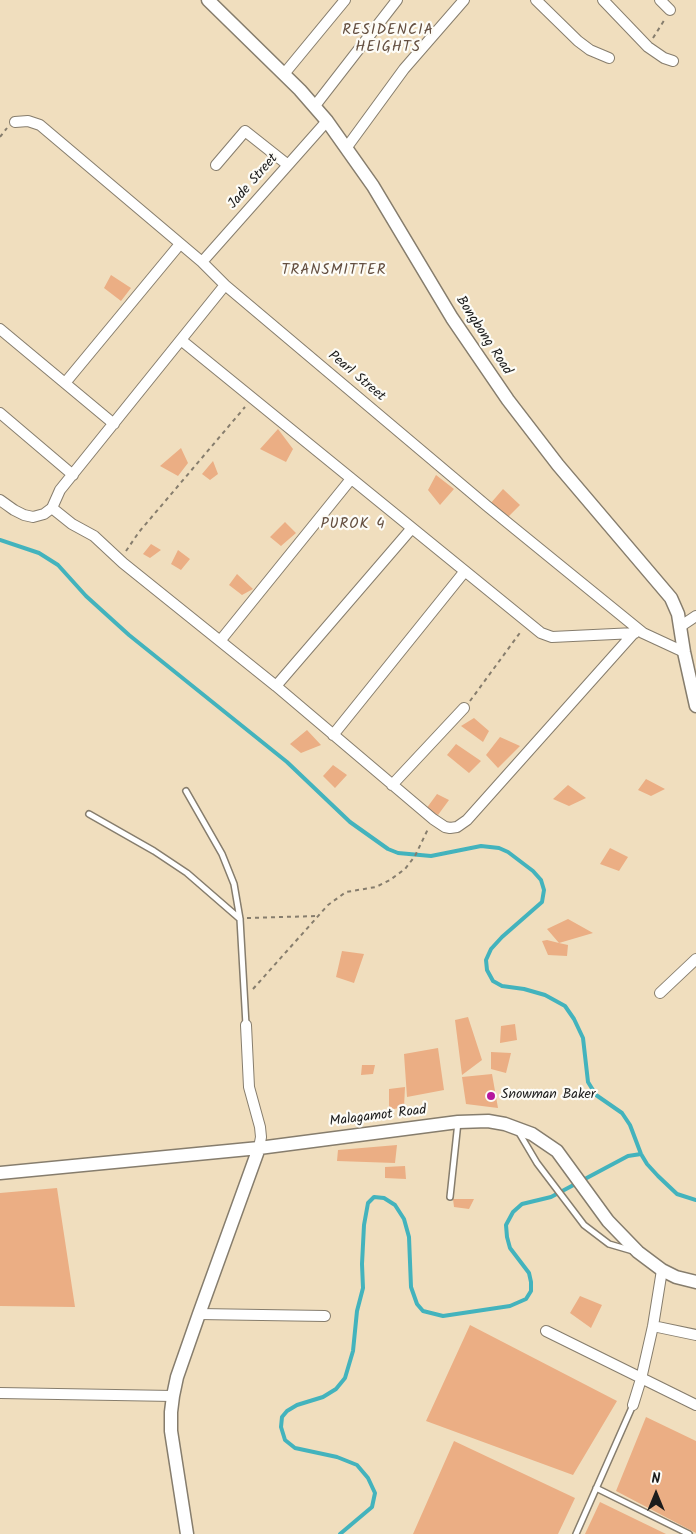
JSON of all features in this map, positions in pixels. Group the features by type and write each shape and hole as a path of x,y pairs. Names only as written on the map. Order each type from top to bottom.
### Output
{"street":[{"name":"Bongbong Road","path":"208,0 284,74 327,121 373,186 478,359 558,465 671,598 681,626 684,652 696,706"},
{"path":"284,74 345,0"},
{"path":"314,106 397,0"},
{"path":"347,147 404,69 464,0"},
{"path":"603,0 648,47 664,58 673,61"},
{"path":"660,0 670,10"},
{"path":"543,2 578,41 590,50 609,58"},
{"name":"Pearl Street","path":"14,122 28,121 40,125 202,262 225,285 638,633 684,652"},
{"name":"Jade Street","path":"202,262 327,121"},
{"path":"216,165 245,131 288,165"},
{"path":"65,383 180,244"},
{"path":"0,500 24,515 44,514 52,508 60,490 225,285"},
{"path":"0,329 114,424"},
{"path":"181,340 541,633 552,636 638,633"},
{"path":"0,413 73,475"},
{"path":"220,641 351,478"},
{"path":"52,508 72,524 94,536 122,563 276,686 392,785 445,827 457,827 467,820 638,633"},
{"path":"276,686 412,528"},
{"path":"333,735 465,571"},
{"path":"681,626 696,616"},
{"path":"392,785 464,708"},
{"path":"660,993 696,959"},
{"path":"187,1534 171,1431 170,1412 177,1377 260,1148 260,1127 249,1087 246,1025"},
{"name":"Malagamot Road","path":"0,1173 260,1148 458,1122 488,1121 516,1126 546,1142 566,1162 618,1233 638,1252 662,1270 676,1277 696,1282"},
{"path":"633,1405 653,1326 662,1270"},
{"path":"199,1314 325,1316"},
{"path":"653,1326 696,1335"},
{"path":"546,1331 696,1406"},
{"path":"0,1393 172,1396"}],"lane":[{"path":"186,791 229,869 234,884 240,919 246,1025"},
{"path":"89,814 154,851 179,868 240,919"},
{"path":"450,1197 458,1122"},
{"path":"516,1126 529,1152 575,1215 595,1235 609,1244 638,1252"},
{"path":"576,1534 633,1405"},
{"path":"596,1488 689,1534"}],"path":[{"path":"648,47 670,10"},
{"path":"122,563 125,552 139,532 253,398"},
{"path":"464,708 528,622"},
{"path":"245,999 328,905 346,892 376,887 405,869 415,856 433,819"},
{"path":"240,919 317,916"}],"building":[{"path":"111,275 131,288 121,301 104,288"},
{"path":"278,429 293,449 286,462 260,449"},
{"path":"181,448 188,463 178,476 160,466"},
{"path":"213,461 218,474 210,480 202,474"},
{"path":"436,475 454,489 440,505 428,490"},
{"path":"503,489 520,505 506,519 490,504"},
{"path":"285,522 296,533 281,546 270,537"},
{"path":"151,544 161,550 150,558 143,554"},
{"path":"178,550 190,559 181,570 171,564"},
{"path":"237,574 253,589 242,595 229,585"},
{"path":"474,718 489,731 483,742 461,726"},
{"path":"307,730 321,745 301,753 290,744"},
{"path":"500,737 520,746 498,768 486,755"},
{"path":"456,744 481,761 469,773 447,755"},
{"path":"333,765 347,775 335,788 323,776"},
{"path":"646,779 665,789 651,796 638,790"},
{"path":"568,785 586,798 569,806 553,799"},
{"path":"437,794 449,800 438,815 426,809"},
{"path":"610,848 628,857 619,871 600,864"},
{"path":"568,919 593,933 559,943 547,929"},
{"path":"547,940 568,945 567,956 548,955 542,941"},
{"path":"342,951 364,954 354,983 336,977"},
{"path":"468,1017 482,1060 462,1075 455,1020"},
{"path":"515,1024 517,1040 500,1043 501,1026"},
{"path":"438,1048 444,1090 407,1097 404,1054"},
{"path":"491,1052 511,1053 506,1073 491,1069"},
{"path":"362,1065 375,1065 373,1074 361,1075"},
{"path":"492,1074 498,1108 466,1104 462,1077"},
{"path":"405,1087 404,1107 389,1110 389,1089"},
{"path":"397,1145 395,1163 337,1161 338,1150"},
{"path":"405,1166 406,1179 385,1178 385,1167"},
{"path":"57,1188 75,1307 0,1306 0,1193"},
{"path":"453,1199 474,1199 469,1209 454,1207"},
{"path":"580,1296 602,1305 591,1328 570,1313"},
{"path":"470,1325 617,1401 573,1475 426,1421"},
{"path":"646,1417 696,1441 696,1533 616,1491"},
{"path":"454,1441 575,1498 558,1534 413,1534"},
{"path":"600,1502 666,1534 585,1534"}],"waterway":[{"path":"0,540 39,553 58,565 86,596 129,635 287,762 350,822 388,849 398,853 431,856 481,846 499,848 508,852 533,871 541,880 544,890 542,902 491,949 486,960 487,970 493,981 502,986 524,989 545,995 565,1006 583,1038 588,1082 596,1095 622,1113 630,1125 641,1154 658,1176 677,1194 696,1200"},
{"path":"340,1534 372,1507 375,1493 368,1478 357,1465 337,1457 295,1448 285,1440 281,1427 282,1417 287,1411 297,1405 323,1397 336,1389 345,1378 353,1351 357,1311 363,1288 364,1225 368,1203 374,1197 384,1198 395,1205 404,1219 409,1237 411,1287 417,1304 423,1311 443,1316 510,1306 526,1299 531,1291 529,1273 510,1248 507,1237 506,1225 513,1212 522,1204 551,1197 628,1156 641,1154"}],"place":[{"name":"Snowman Baker","path":"491,1096"}],"district":[{"name":"RESIDENCIA HEIGHTS","path":"388,40"},
{"name":"TRANSMITTER","path":"334,271"},
{"name":"PUROK 4","path":"353,525"}]}
